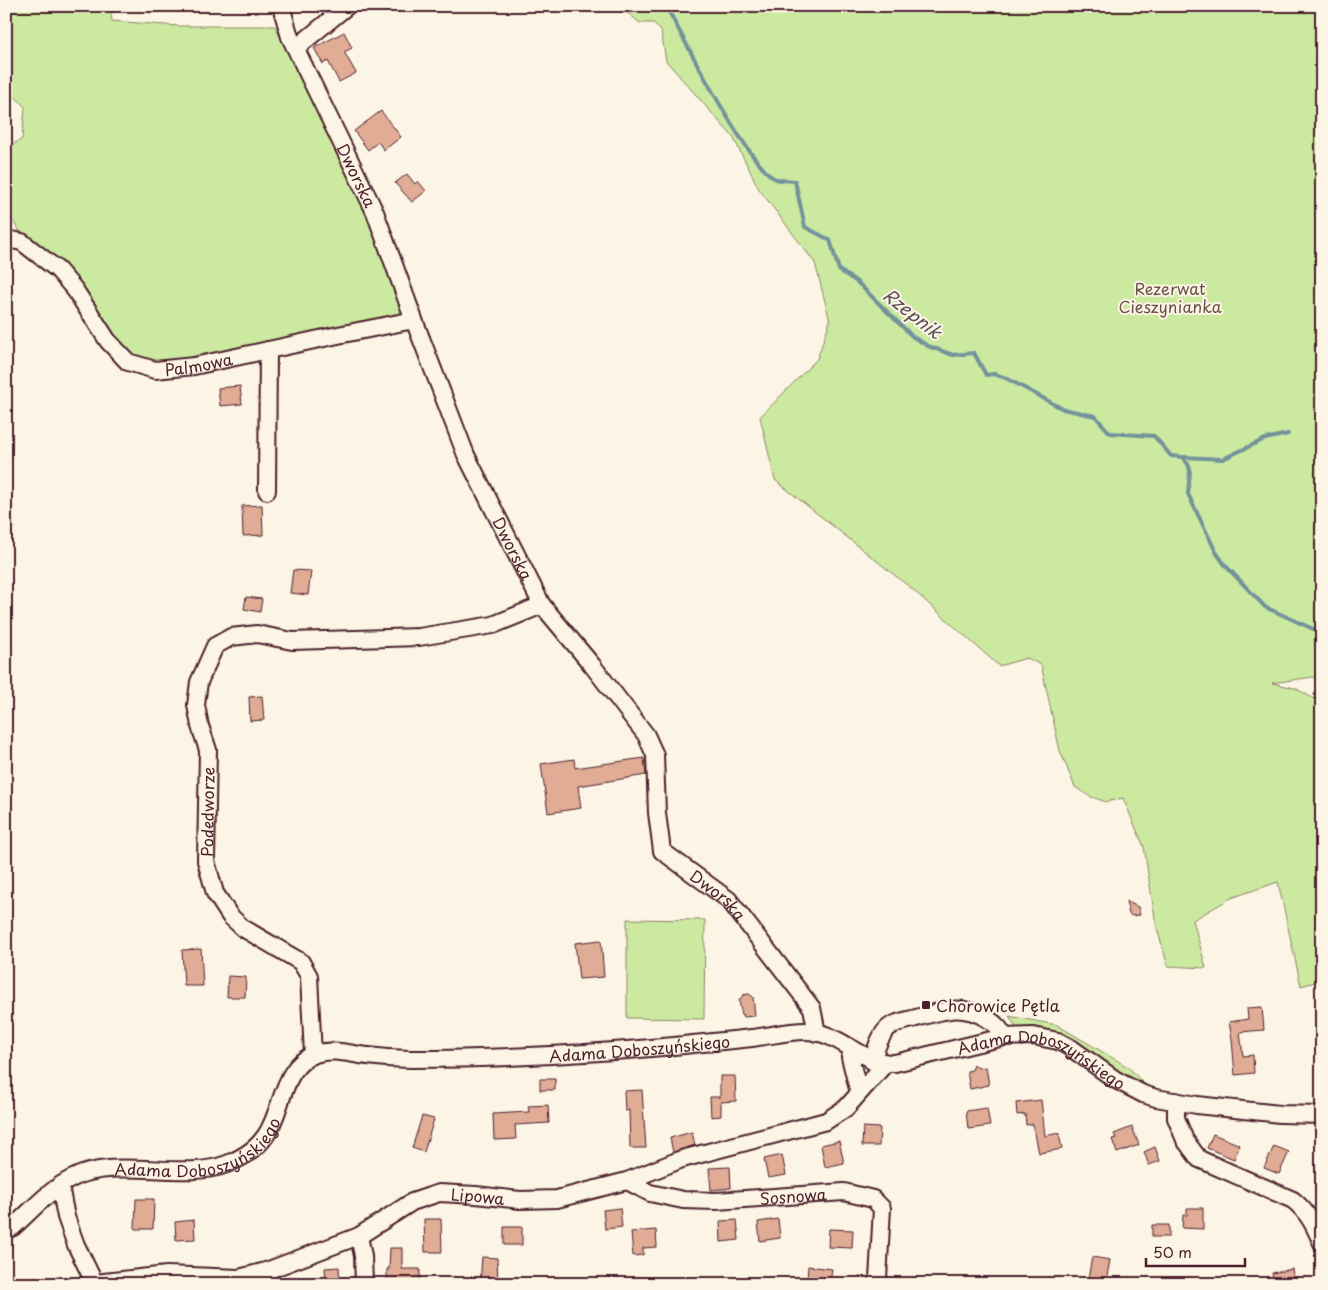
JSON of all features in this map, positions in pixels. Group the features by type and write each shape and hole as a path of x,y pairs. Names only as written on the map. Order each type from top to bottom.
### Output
{"street":[{"name":"Dworska","path":"281,6 290,37 375,212 466,456 542,604 646,735 655,755 657,813 662,851 729,900 812,1008 817,1032"},
{"path":"296,48 347,6"},
{"name":"Palmowa","path":"6,239 22,242 58,270 75,290 108,341 128,362 155,370 194,366 414,320"},
{"path":"266,491 268,350"},
{"name":"Podedworze","path":"312,1055 310,976 301,962 243,928 230,916 215,893 206,861 208,750 200,726 196,705 199,682 215,646 231,637 257,634 292,641 419,638 493,625 542,604"},
{"path":"879,1062 882,1035 888,1028 898,1023 951,1010 969,1010 982,1015 1002,1030 1004,1038"},
{"name":"Adama Doboszyńskiego","path":"6,1230 13,1227 73,1177 101,1170 203,1169 226,1164 246,1154 257,1146 266,1135 274,1120 289,1080 297,1067 312,1055 333,1050 392,1059 546,1056 735,1040 805,1031 830,1035 854,1050 879,1062 895,1064 1004,1038 1033,1036 1058,1041 1122,1084 1143,1094 1196,1105 1280,1114 1322,1115"},
{"path":"854,1050 850,1057 859,1093"},
{"name":"Lipowa","path":"95,1283 167,1275 239,1278 266,1271 359,1236 412,1202 439,1193 520,1200 557,1199 627,1181 682,1159 826,1121 846,1108 859,1093 879,1062"},
{"path":"1176,1101 1176,1118 1185,1140 1198,1159 1293,1200 1305,1210 1322,1243"},
{"name":"Sosnowa","path":"627,1181 650,1193 683,1200 716,1201 844,1192 873,1199 882,1208 878,1279 880,1284"},
{"path":"60,1186 66,1217 76,1245 95,1283"},
{"path":"359,1236 363,1256 364,1284"}],"green space":[{"path":"6,6 110,6 112,21 178,26 275,26 380,236 406,313 164,364 144,363 121,351 102,324 70,270 21,233 6,211 6,148 22,139 25,107 6,87"},
{"name":"Rezerwat Cieszynianka","path":"611,6 1322,6 1322,682 1313,677 1272,683 1295,688 1322,703 1322,980 1301,986 1278,882 1231,898 1193,920 1206,968 1168,966 1156,925 1144,847 1123,798 1106,802 1089,796 1075,787 1060,751 1041,665 1027,658 999,666 912,589 775,480 760,417 817,359 830,321 815,263 759,189 733,137 666,61 661,31 654,23 640,23 629,14"},
{"path":"627,919 705,920 704,1019 627,1018"},
{"path":"1009,1016 1057,1025 1128,1067 1146,1086 1136,1086 1018,1030"}],"building":[{"path":"344,32 352,48 344,52 356,73 339,82 328,61 323,64 314,48"},
{"path":"381,111 401,137 384,150 378,142 368,150 354,131"},
{"path":"407,174 415,184 418,181 426,191 412,202 395,183"},
{"path":"240,386 242,404 220,406 218,388"},
{"path":"262,505 263,535 243,536 242,506"},
{"path":"293,570 311,571 308,595 290,593"},
{"path":"246,597 262,599 260,612 244,609"},
{"path":"262,696 264,720 250,721 249,697"},
{"path":"644,758 646,775 578,786 581,808 548,813 541,764 574,759 575,768"},
{"path":"1126,901 1138,907 1140,915 1132,916 1129,914"},
{"path":"601,940 604,977 579,979 575,943"},
{"path":"201,949 203,986 184,986 182,950"},
{"path":"228,976 246,977 245,997 227,997"},
{"path":"749,994 753,997 755,1016 744,1017 739,1001 743,995"},
{"path":"1262,1007 1264,1030 1240,1032 1243,1056 1253,1055 1254,1073 1235,1075 1229,1022 1248,1019 1247,1008"},
{"path":"974,1065 978,1068 986,1067 989,1085 970,1089 967,1071 972,1070"},
{"path":"720,1076 735,1076 736,1101 721,1102 721,1116 711,1117 710,1097 720,1097"},
{"path":"540,1079 555,1079 555,1090 540,1090"},
{"path":"642,1090 646,1148 630,1148 629,1110 625,1111 624,1091"},
{"path":"1041,1100 1045,1136 1059,1133 1062,1149 1039,1153 1033,1124 1026,1125 1025,1114 1017,1115 1016,1103"},
{"path":"548,1105 549,1123 515,1125 516,1139 494,1140 493,1114 529,1112 528,1106"},
{"path":"987,1108 990,1126 968,1129 966,1111"},
{"path":"422,1116 434,1119 424,1152 412,1148"},
{"path":"863,1127 880,1128 879,1146 862,1146"},
{"path":"1132,1127 1139,1145 1117,1153 1112,1139 1116,1138 1114,1134"},
{"path":"692,1132 695,1145 673,1152 670,1138"},
{"path":"1213,1134 1240,1145 1234,1159 1207,1148"},
{"path":"839,1141 844,1163 825,1167 821,1145"},
{"path":"1274,1146 1289,1152 1279,1174 1264,1168"},
{"path":"1155,1147 1160,1161 1149,1165 1144,1152"},
{"path":"782,1155 786,1175 768,1178 764,1159"},
{"path":"730,1167 731,1188 711,1190 709,1168"},
{"path":"136,1199 154,1199 153,1229 135,1229"},
{"path":"620,1208 622,1227 605,1229 603,1210"},
{"path":"1187,1208 1203,1208 1203,1229 1182,1228 1183,1215 1187,1215"},
{"path":"424,1219 441,1219 442,1252 425,1252"},
{"path":"778,1219 780,1238 760,1241 758,1222"},
{"path":"194,1220 195,1239 176,1240 175,1222"},
{"path":"737,1220 739,1240 721,1242 720,1221"},
{"path":"1152,1225 1169,1225 1169,1237 1152,1237"},
{"path":"504,1227 522,1227 522,1245 504,1245"},
{"path":"829,1229 853,1230 852,1248 828,1247"},
{"path":"656,1230 657,1247 643,1248 643,1255 633,1256 631,1232"},
{"path":"390,1248 402,1248 402,1269 420,1269 420,1284 387,1284"},
{"path":"482,1257 497,1258 498,1284 480,1284"},
{"path":"1092,1257 1110,1260 1106,1281 1088,1279"},
{"path":"808,1266 832,1269 830,1282 807,1280"},
{"path":"339,1267 340,1284 326,1284 325,1268"},
{"path":"1292,1269 1295,1284 1274,1284 1272,1273"}],"waterway":[{"name":"Rzepnik","path":"666,6 701,72 750,152 765,170 776,179 795,181 805,227 830,240 839,270 857,282 913,337 928,346 953,355 974,353 986,375 994,374 1006,378 1063,409 1095,416 1110,433 1154,436 1171,456 1182,457 1190,470 1188,494 1216,552 1225,565 1265,607 1322,633"},
{"path":"1183,457 1223,459 1265,439 1288,434"}],"place":[{"name":"Chorowice Pętla","path":"926,1005"}]}
